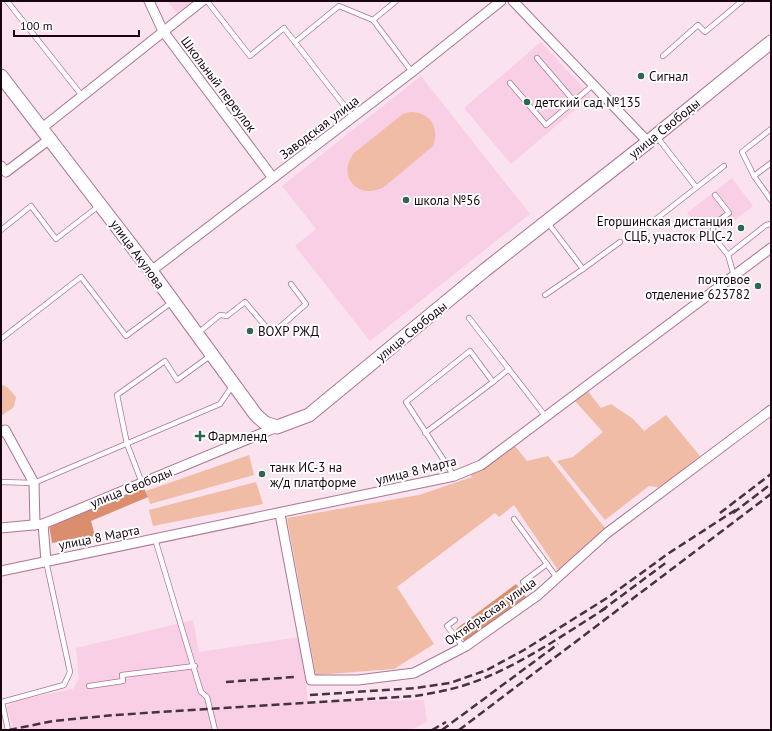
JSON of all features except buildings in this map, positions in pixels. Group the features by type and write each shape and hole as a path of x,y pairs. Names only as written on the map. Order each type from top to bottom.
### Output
{"street":[{"name":"Школьный переулок","path":"149,1 163,31 273,178"},
{"path":"42,128 202,1"},
{"name":"Заводская улица","path":"151,270 412,72 500,1"},
{"path":"513,1 593,85 652,139"},
{"name":"улица Свободы","path":"1,528 39,524 309,415 547,221 652,139 771,42"},
{"name":"улица Акулова","path":"1,76 151,270 256,414 265,423 277,427"},
{"path":"1,166 6,172 50,138"},
{"name":"улица 8 Марта","path":"1,571 280,514 454,476 481,465 771,248"},
{"name":"Октябрьская улица","path":"280,514 311,680 358,680 414,673 464,648 538,595 607,533 771,410"},
{"path":"1,432 5,430 34,483 39,524 46,561"}],"lane":[{"path":"7,1 83,96"},
{"path":"207,1 250,56 284,28 353,117"},
{"path":"373,20 396,1"},
{"path":"663,56 698,25 704,32 742,1"},
{"path":"295,42 339,6 373,20 412,72"},
{"path":"537,58 574,101"},
{"path":"510,83 546,124 593,85"},
{"path":"771,129 742,152 754,176 771,200"},
{"path":"652,139 696,187"},
{"path":"754,176 771,163"},
{"path":"651,223 724,166"},
{"path":"715,195 729,212 714,224 712,235 728,255 734,276"},
{"path":"1,230 31,206 56,240 101,204"},
{"path":"547,221 583,269"},
{"path":"728,255 766,225 771,224"},
{"path":"545,295 620,242"},
{"path":"1,338 82,278 126,336 173,301"},
{"path":"197,334 220,315 227,316 245,302 272,334 306,304 291,284"},
{"path":"469,318 546,417"},
{"path":"454,476 406,402 470,351 493,382"},
{"path":"142,483 127,444 117,395 165,361 177,380 212,354"},
{"path":"425,433 509,369"},
{"path":"1,482 34,483 127,444 220,404 233,384"},
{"path":"514,519 557,578"},
{"path":"156,539 195,666 201,692 207,697 215,730"},
{"path":"8,730 2,702 64,685 70,672 46,561"},
{"path":"523,582 547,564"},
{"path":"455,620 447,626 464,648"},
{"path":"89,686 123,680 122,675 195,666"}],"shaded area":[{"path":"167,1 193,1 177,13"},
{"name":"детский сад №135","path":"541,42 591,96 511,164 464,108"},
{"name":"школа №56","path":"421,76 530,214 370,341 295,246 316,229 282,186"},
{"path":"410,112 423,115 432,122 435,133 433,146 384,187 375,191 366,191 352,184 347,170 354,153 403,114"},
{"path":"732,178 753,206 708,241 687,213"},
{"path":"3,385 16,397 14,407 1,416 1,386"},
{"path":"587,390 601,408 611,404 633,419 644,431 666,415 700,456 662,488 649,486 605,520 557,461 573,457 603,432 574,400"},
{"path":"515,446 527,461 548,456 605,528 558,570 514,505 499,517 495,513 397,587 434,644 394,669 316,675 287,518 419,495 472,477 470,474"},
{"path":"249,455 254,475 150,504 146,491"},
{"path":"256,482 263,504 153,526 149,510"},
{"path":"143,486 148,497 91,521 95,536 52,543 49,525"},
{"path":"516,584 526,597 465,642 456,629"},
{"path":"193,620 199,652 300,637 308,702 424,700 427,722 410,730 13,730 7,707 14,701 73,689 79,678 76,648"}],"railway":[{"path":"720,513 771,474"},
{"path":"733,513 771,484"},
{"path":"459,730 771,494"},
{"path":"310,695 416,688 450,683 487,670 524,650 607,598 669,553 737,509"},
{"path":"601,611 667,562"},
{"path":"9,730 53,721 114,715 415,696 438,692 471,683 492,675 551,643 606,608"},
{"path":"442,730 558,644"},
{"path":"226,682 294,677"},
{"path":"432,730 446,722"}],"place":[{"name":"Сигнал","path":"641,76"},
{"name":"детский сад №135","path":"527,102"},
{"name":"школа №56","path":"406,200"},
{"name":"Егоршинская дистанция СЦБ, участок РЦС-2","path":"741,228"},
{"name":"почтовое отделение 623782","path":"758,286"},
{"name":"ВОХР РЖД","path":"250,331"},
{"name":"Фармленд","path":"200,436"},
{"name":"танк ИС-3 на ж/д платформе","path":"262,474"}]}
